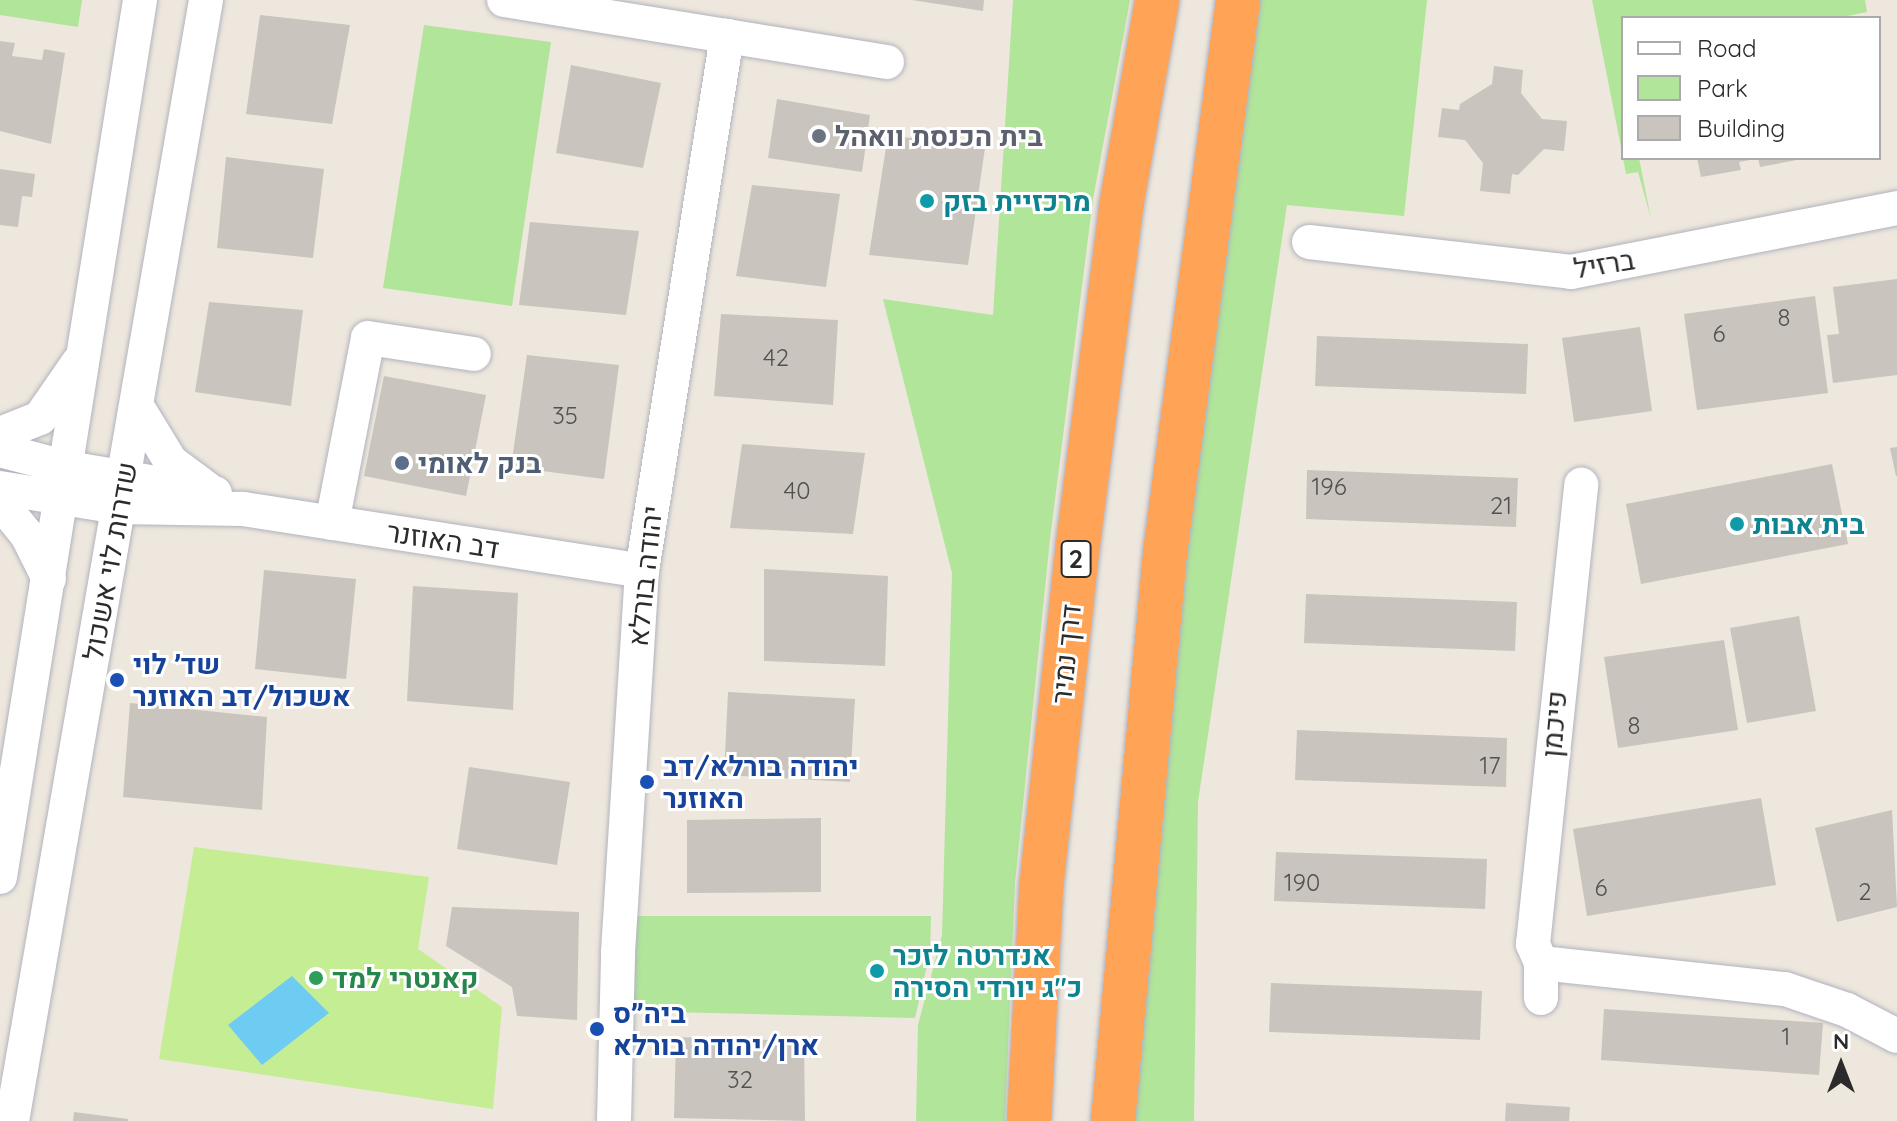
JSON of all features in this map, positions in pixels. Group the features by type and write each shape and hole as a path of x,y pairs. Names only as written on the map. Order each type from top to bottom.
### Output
{"highway":[{"name":"דרך נמיר","path":"1029,1121 1041,889 1078,544 1121,207 1157,0"},
{"path":"1113,1121 1165,553 1238,0"}],"street":[{"name":"שדרות לוי אשכול","path":"0,877 88,345 140,0"},
{"name":"שדרות לוי אשכול","path":"12,1121 138,408 206,0"},
{"path":"504,0 887,62"},
{"name":"יהודה בורלא","path":"614,1121 618,952 642,571 727,36"},
{"name":"ברזיל","path":"1309,242 1571,272 1897,208"},
{"path":"332,523 368,338 474,354"},
{"path":"0,434 40,418 88,345"},
{"path":"138,408 171,462 206,488"},
{"path":"0,450 65,484"},
{"path":"0,488 65,484"},
{"name":"דב האוזנר","path":"65,484 642,571"},
{"name":"פיכמן","path":"1541,998 1541,963 1533,944 1581,484"},
{"name":"דב האוזנר","path":"121,492 206,488 243,509"},
{"path":"0,502 27,535 49,579"},
{"path":"1541,963 1785,989 1818,998 1897,1036"}],"green space":[{"path":"0,0 82,0 78,27 0,15"},
{"path":"1013,0 1130,0 1093,199 1050,539 1015,883 1005,1121 916,1121 918,1025 942,935 952,573 883,299 993,315"},
{"path":"1257,0 1427,0 1404,216 1287,205 1198,802 1194,1121 1128,1121 1155,802"},
{"path":"1592,0 1865,0 1867,12 1847,16 1621,16 1621,147"},
{"path":"424,25 551,42 512,306 383,288"},
{"path":"1623,160 1639,160 1651,219 1638,172 1626,174"},
{"name":"קאנטרי למד","path":"194,847 429,877 418,949 502,1007 493,1109 159,1059"},
{"path":"629,916 931,916 930,953 915,1018 627,1011"}],"water":[{"path":"292,976 329,1013 262,1065 228,1025"}],"building":[{"path":"912,0 984,0 983,11"},
{"path":"260,15 350,25 332,124 246,114"},
{"path":"0,41 15,43 12,56 42,60 44,49 65,53 51,144 0,131"},
{"path":"571,65 661,83 643,168 556,153"},
{"path":"1494,66 1523,70 1521,93 1542,119 1567,121 1564,151 1544,149 1518,175 1512,174 1510,194 1480,191 1483,163 1465,140 1438,137 1442,108 1459,110 1460,104 1492,84"},
{"name":"בית הכנסת וואהל","path":"777,99 870,115 862,172 768,158"},
{"name":"מרכזיית בזק","path":"888,135 985,148 968,265 869,255"},
{"path":"226,157 324,169 313,258 217,248"},
{"path":"1697,160 1750,160 1739,162 1741,170 1701,177"},
{"path":"1758,160 1797,160 1760,167"},
{"path":"0,169 35,174 32,197 22,196 18,227 0,225"},
{"path":"752,185 840,194 826,287 736,276"},
{"path":"530,222 639,231 626,315 519,305"},
{"path":"1897,279 1897,375 1833,383 1827,335 1839,334 1833,287"},
{"path":"1815,296 1828,393 1697,410 1684,314"},
{"path":"209,302 303,310 291,406 195,392"},
{"path":"721,314 838,320 833,405 714,396"},
{"path":"1640,327 1652,411 1574,422 1562,338"},
{"path":"1317,336 1528,344 1526,394 1315,386"},
{"path":"527,355 619,365 604,479 511,467"},
{"path":"384,376 486,395 466,496 364,476"},
{"path":"742,444 865,453 853,534 730,528"},
{"path":"1897,447 1897,476 1896,476 1890,448"},
{"name":"בית אבות","path":"1832,464 1848,544 1641,584 1626,504"},
{"path":"1307,470 1518,478 1516,527 1306,519"},
{"path":"764,569 888,576 885,666 764,661"},
{"path":"264,570 356,579 346,679 255,669"},
{"path":"413,586 518,593 513,710 407,701"},
{"path":"1306,594 1517,602 1515,651 1304,643"},
{"path":"1799,616 1816,711 1747,723 1730,628"},
{"path":"1724,640 1738,730 1618,748 1604,657"},
{"path":"728,692 855,699 850,782 724,775"},
{"path":"130,703 267,717 262,810 123,797"},
{"path":"1297,730 1507,738 1506,787 1295,780"},
{"path":"469,767 570,782 557,865 457,849"},
{"path":"1761,798 1776,885 1587,916 1573,829"},
{"path":"1892,810 1897,907 1837,922 1815,828"},
{"path":"821,818 821,892 687,893 687,820"},
{"path":"1276,852 1487,859 1485,909 1274,901"},
{"name":"קאנטרי למד","path":"452,907 579,912 577,1020 517,1016 512,987 446,946"},
{"path":"1271,983 1482,991 1480,1040 1269,1032"},
{"path":"1604,1009 1823,1023 1819,1075 1601,1060"},
{"path":"676,1037 804,1041 805,1121 674,1118"},
{"path":"1506,1103 1570,1107 1569,1121 1505,1121"},
{"path":"74,1112 128,1119 128,1121 73,1121"}],"place":[{"name":"בית הכנסת וואהל","path":"819,136"},
{"name":"מרכזיית בזק","path":"927,201"},
{"name":"בנק לאומי","path":"402,463"},
{"name":"בית אבות","path":"1737,524"},
{"name":"שד׳ לוי אשכול/דב האוזנר","path":"117,680"},
{"name":"יהודה בורלא/דב האוזנר","path":"647,782"},
{"name":"אנדרטה לזכר כ\"ג יורדי הסירה","path":"877,971"},
{"name":"קאנטרי למד","path":"316,978"},
{"name":"ביה״ס ארן/יהודה בורלא","path":"597,1029"}]}
